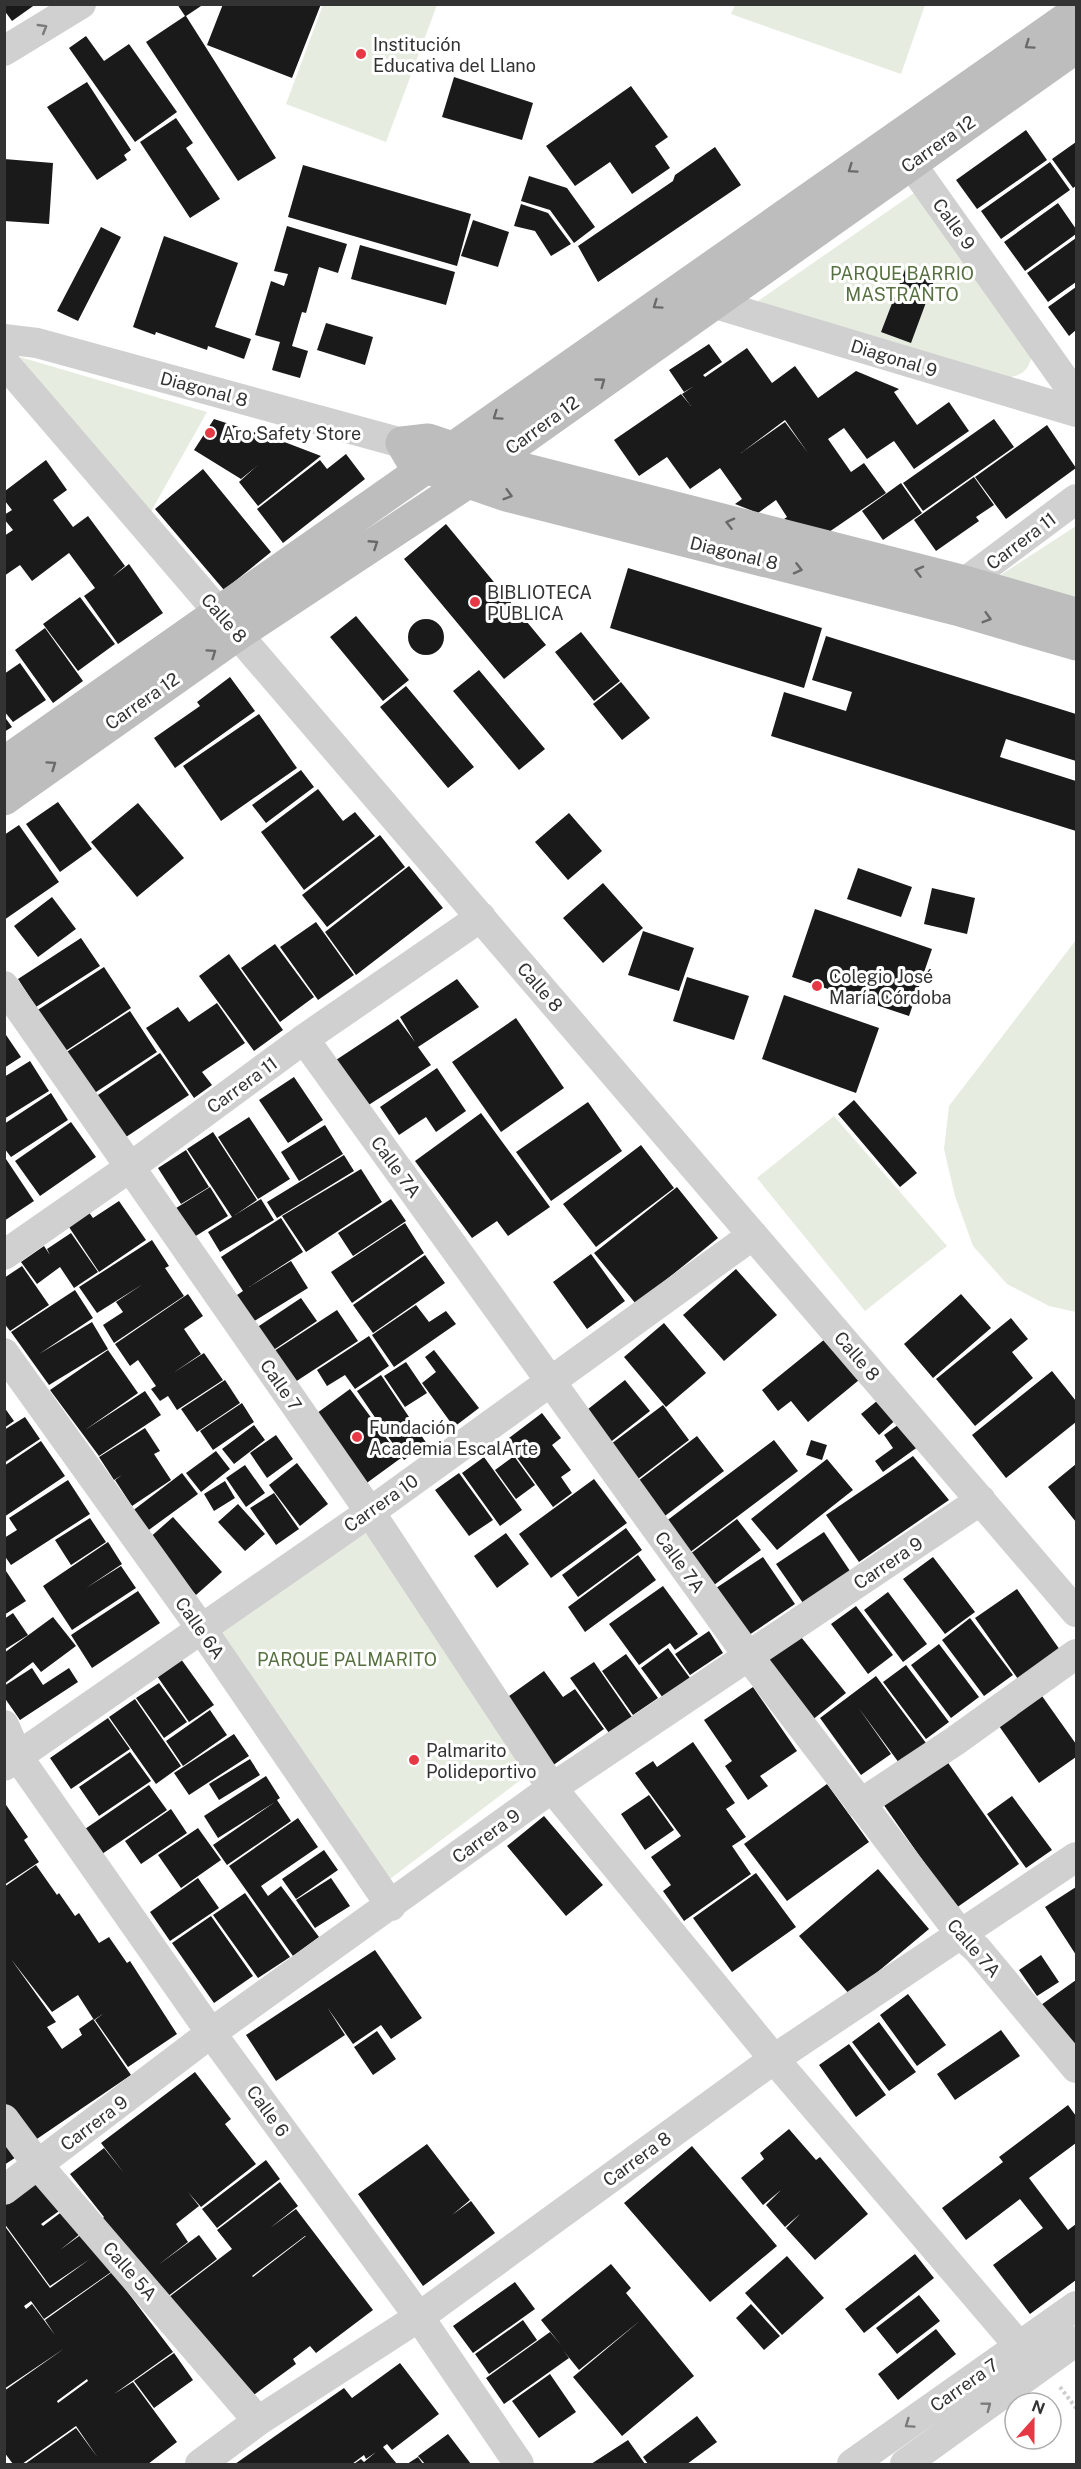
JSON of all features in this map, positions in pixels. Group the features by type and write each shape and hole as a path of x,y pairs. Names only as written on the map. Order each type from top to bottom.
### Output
{"street":[{"path":"8,41 81,4"},
{"name":"Carrera 12","path":"4,799 451,447 699,294 1073,30"},
{"name":"Calle 9","path":"902,151 1077,396"},
{"name":"Carrera 12","path":"4,763 228,623 479,472 699,294"},
{"name":"Diagonal 9","path":"699,294 994,388 1077,412"},
{"name":"Diagonal 8","path":"4,339 37,343 402,443 428,440 451,447 479,472"},
{"path":"994,388 1013,388 1029,380 1040,365 1042,348"},
{"name":"Calle 8","path":"4,362 1077,1612"},
{"name":"Diagonal 8","path":"402,443 412,460 425,467 479,472 960,596 1077,614"},
{"name":"Carrera 11","path":"960,596 1077,500"},
{"name":"Diagonal 8","path":"960,596 1077,644"},
{"name":"Carrera 11","path":"4,1255 129,1168 304,1039 481,917"},
{"name":"Calle 7","path":"4,986 370,1512 552,1788 774,2060 1019,2346"},
{"name":"Calle 7A","path":"304,1039 549,1381 860,1804 962,1936 977,1949 1077,2068"},
{"name":"Carrera 10","path":"9,1757 370,1512 753,1235"},
{"name":"Calle 6A","path":"4,1353 201,1628 391,1905"},
{"name":"Carrera 9","path":"4,2190 211,2033 552,1788 981,1500"},
{"path":"860,1804 955,1741 1077,1653"},
{"name":"Calle 6","path":"4,1725 9,1757 419,2317 516,2463"},
{"name":"Carrera 8","path":"200,2464 258,2421 419,2317 774,2060 945,1942 962,1936 1077,1857"},
{"name":"Calle 5A","path":"4,2119 38,2165 258,2421"},
{"name":"Carrera 7","path":"852,2464 1077,2306"},
{"name":"Carrera 7","path":"905,2464 1077,2341"}],"green space":[{"path":"735,4 925,5 901,74 731,14"},
{"name":"Institución Educativa del Llano","path":"323,5 437,5 386,142 286,104"},
{"name":"PARQUE BARRIO MASTRANTO","path":"917,191 1034,348 1029,364 1018,375 996,379 748,308"},
{"path":"20,357 207,412 149,515"},
{"path":"1076,526 1076,600 996,578"},
{"path":"1076,940 1076,1312 1049,1306 1007,1284 973,1246 955,1196 944,1149 949,1106"},
{"path":"834,1116 947,1246 865,1311 757,1178"},
{"name":"PARQUE PALMARITO","path":"371,1530 535,1769 390,1879 212,1632"}],"building":[{"path":"4,4 36,4 12,21 4,10"},
{"path":"177,4 204,4 186,16 276,158 238,181 146,42 185,16"},
{"path":"223,4 321,4 292,78 207,45"},
{"path":"86,36 104,61 129,44 177,112 135,142 69,48"},
{"path":"454,77 533,103 522,140 442,117"},
{"path":"87,82 131,150 124,155 127,160 97,180 47,107"},
{"path":"631,86 668,137 655,146 670,168 632,194 610,162 575,186 546,146"},
{"path":"176,118 193,143 186,148 220,199 190,218 140,142"},
{"path":"1026,130 1047,160 977,209 956,180"},
{"path":"1076,142 1076,186 1073,188 1052,159"},
{"path":"715,147 741,185 598,282 578,246 673,181 675,175"},
{"path":"4,159 53,163 49,224 4,221"},
{"path":"1050,162 1070,190 1001,239 981,211"},
{"path":"303,165 471,214 457,266 288,217"},
{"path":"529,176 567,188 595,227 574,243 550,210 521,201"},
{"path":"1058,203 1076,229 1076,234 1025,271 1004,242"},
{"path":"521,204 548,213 571,244 551,256 535,231 514,226"},
{"path":"473,220 509,232 498,267 461,256"},
{"path":"287,226 347,244 338,273 319,267 306,313 302,312 292,346 308,351 300,378 272,370 280,342 255,335 271,281 284,286 288,274 274,271"},
{"path":"101,227 121,237 78,321 57,311"},
{"path":"164,236 238,263 215,327 251,339 244,359 208,346 207,350 156,332 155,335 133,327"},
{"path":"1076,238 1076,282 1048,302 1027,273"},
{"path":"360,245 455,272 446,305 351,279"},
{"path":"906,267 935,278 911,343 881,332"},
{"path":"1076,287 1076,330 1069,336 1048,307"},
{"path":"326,323 373,337 365,365 317,350"},
{"path":"709,344 722,362 703,375 705,377 747,348 772,383 795,366 818,398 856,371 899,389 894,392 917,425 949,402 969,431 914,469 894,441 867,459 844,428 828,439 851,472 864,463 886,493 826,534 784,519 787,517 776,500 758,513 735,504 742,499 720,468 690,489 667,457 639,476 614,440 681,394 691,406 682,394 694,386 684,392 669,370","holes":["785,420 808,453 785,422 741,453"]},
{"path":"214,419 321,456 258,506 239,482 258,465 241,479 194,450"},
{"path":"994,419 1014,447 923,511 903,483"},
{"path":"1047,425 1076,468 1006,519 975,477"},
{"path":"346,454 365,479 283,543 257,509 320,460 327,469"},
{"path":"46,460 67,490 53,500 73,527 88,516 125,566 112,577 129,564 163,613 118,644 84,596 95,588 69,553 32,581 20,565 4,576 4,536 13,530 4,519 4,515 12,510 5,501 5,491"},
{"path":"203,469 271,552 224,590 155,509"},
{"path":"974,477 994,505 976,517 979,521 936,551 914,520"},
{"path":"901,483 922,513 883,540 862,511"},
{"name":"BIBLIOTECA PUBLICA","path":"446,524 546,645 504,679 404,559"},
{"path":"628,568 822,628 804,688 610,628"},
{"path":"80,597 115,644 78,671 43,624"},
{"path":"356,616 409,680 383,701 330,637"},
{"path":"426,619 439,624 444,637 439,650 426,655 413,650 408,637 413,624"},
{"path":"45,628 83,681 53,703 15,650"},
{"path":"581,632 620,681 594,701 555,652"},
{"path":"826,636 1076,714 1076,761 1006,739 1000,757 1076,781 1076,831 771,736 784,692 846,711 852,692 812,680"},
{"path":"20,663 46,700 13,722 4,711 4,674"},
{"path":"479,670 545,749 519,770 453,691"},
{"path":"230,677 255,711 175,768 154,738 200,706 197,702"},
{"path":"621,682 650,718 622,740 593,704"},
{"path":"406,686 474,767 448,788 380,707"},
{"path":"259,714 297,768 221,821 183,766"},
{"path":"4,716 12,727 4,732"},
{"path":"301,770 314,787 266,823 252,805"},
{"path":"318,789 343,821 355,812 375,836 304,890 261,832"},
{"path":"58,802 92,849 60,872 26,824"},
{"path":"138,803 184,858 137,897 91,842"},
{"path":"569,813 602,851 568,880 535,842"},
{"path":"19,825 59,882 4,920 4,835"},
{"path":"380,835 405,867 327,927 302,895"},
{"path":"409,866 443,908 356,975 325,932"},
{"path":"858,868 912,887 901,917 847,899"},
{"path":"603,883 643,928 603,963 563,918"},
{"path":"932,888 975,898 967,934 924,924"},
{"path":"52,897 76,929 38,957 14,926"},
{"path":"815,909 932,949 909,1016 792,977"},
{"path":"316,922 354,975 318,1000 280,947"},
{"path":"643,931 694,948 679,991 628,975"},
{"path":"81,938 100,966 36,1007 18,979"},
{"path":"275,944 314,997 280,1022 241,968"},
{"path":"229,954 283,1030 254,1051 199,976"},
{"path":"104,967 131,1008 61,1054 33,1013"},
{"path":"687,977 749,996 734,1040 673,1021"},
{"path":"457,979 479,1007 418,1047 431,1065 367,1106 336,1060 398,1019 415,1042 400,1017"},
{"path":"784,995 879,1028 856,1093 762,1059"},
{"path":"217,1003 245,1043 202,1072 212,1085 194,1098 146,1028 178,1007 189,1022"},
{"path":"130,1011 157,1052 93,1094 65,1053"},
{"path":"516,1018 564,1088 501,1132 452,1062"},
{"path":"4,1032 21,1057 4,1068"},
{"path":"160,1053 189,1095 123,1139 95,1097"},
{"path":"30,1061 49,1091 4,1119 4,1077"},
{"path":"437,1068 466,1111 436,1132 426,1117 399,1135 380,1107"},
{"path":"294,1077 323,1120 288,1143 259,1100"},
{"path":"51,1093 68,1120 11,1157 4,1148 4,1124"},
{"path":"854,1100 917,1173 900,1187 838,1114"},
{"path":"588,1102 622,1151 551,1201 516,1152"},
{"path":"481,1113 550,1207 508,1236 497,1221 472,1238 415,1161"},
{"path":"249,1117 290,1179 258,1199 218,1137"},
{"path":"71,1122 96,1157 40,1196 15,1161"},
{"path":"325,1125 343,1154 299,1181 281,1152"},
{"path":"213,1132 257,1200 235,1215 261,1199 274,1220 220,1252 208,1232 232,1217 187,1149"},
{"path":"641,1145 674,1188 596,1247 563,1204"},
{"path":"186,1150 209,1187 181,1204 158,1168"},
{"path":"344,1155 354,1171 277,1218 267,1202"},
{"path":"4,1156 34,1201 4,1221"},
{"path":"361,1169 382,1202 306,1252 282,1216"},
{"path":"210,1187 228,1216 186,1242 168,1213"},
{"path":"677,1187 718,1238 636,1304 594,1253"},
{"path":"391,1199 406,1221 353,1256 338,1233"},
{"path":"119,1201 146,1240 99,1272 67,1224 88,1211 93,1218"},
{"path":"281,1218 303,1252 249,1287 291,1261 308,1288 251,1323 234,1297 243,1291 221,1257"},
{"path":"405,1223 424,1253 352,1303 331,1272"},
{"path":"71,1233 98,1272 74,1288 60,1267 37,1284 21,1262 44,1246 50,1255 47,1249"},
{"path":"152,1240 169,1266 165,1268 184,1296 114,1343 103,1325 123,1312 116,1302 143,1284 97,1313 79,1287"},
{"path":"591,1254 625,1301 587,1329 553,1282"},
{"path":"425,1255 445,1283 373,1333 353,1305"},
{"path":"22,1266 49,1305 10,1331 4,1323 4,1278"},
{"path":"736,1269 777,1315 724,1361 683,1315"},
{"path":"75,1290 93,1318 39,1354 92,1322 108,1349 49,1385 11,1332"},
{"path":"188,1294 203,1316 184,1329 201,1354 173,1373 204,1353 223,1380 177,1410 168,1396 160,1401 151,1389 156,1386 138,1360 130,1366 115,1344"},
{"path":"961,1294 991,1328 933,1378 904,1344"},
{"path":"301,1298 317,1321 272,1351 256,1328"},
{"path":"416,1305 429,1322 446,1311 456,1324 394,1367 372,1335"},
{"path":"337,1310 358,1341 292,1384 271,1353"},
{"path":"1011,1318 1028,1339 1012,1352 1033,1378 975,1426 936,1379"},
{"path":"664,1323 706,1373 666,1407 624,1357"},
{"path":"369,1336 389,1366 355,1389 345,1375 327,1386 317,1370"},
{"path":"825,1339 859,1380 808,1422 791,1401 778,1411 762,1390"},
{"path":"108,1350 138,1393 85,1430 145,1391 161,1415 99,1456 50,1390"},
{"path":"434,1350 479,1408 454,1427 422,1383 436,1372 425,1357"},
{"path":"406,1362 427,1393 405,1407 384,1376"},
{"path":"1052,1371 1076,1401 1076,1422 1006,1478 972,1435"},
{"path":"381,1375 427,1444 404,1460 357,1391"},
{"path":"225,1380 240,1403 197,1432 181,1409"},
{"path":"625,1380 650,1411 608,1444 583,1413"},
{"name":"Fundación Academia EscalArte","path":"350,1389 401,1458 364,1485 313,1416"},
{"path":"883,1396 900,1416 879,1435 861,1414"},
{"path":"242,1403 254,1422 213,1450 200,1431"},
{"path":"663,1405 689,1440 634,1482 607,1447"},
{"path":"4,1407 14,1421 4,1428"},
{"path":"542,1413 561,1438 552,1445 571,1470 561,1477 572,1493 553,1507 505,1441"},
{"path":"25,1417 40,1439 4,1463 4,1430"},
{"path":"902,1422 919,1446 883,1472 875,1461 893,1448 884,1435"},
{"path":"254,1425 265,1440 234,1464 222,1449"},
{"path":"145,1428 160,1451 154,1454 171,1480 132,1506 115,1480 122,1475 114,1480 99,1457"},
{"path":"276,1435 293,1459 267,1478 250,1453"},
{"path":"697,1436 724,1471 661,1519 634,1484"},
{"path":"774,1440 798,1471 689,1553 665,1522"},
{"path":"811,1440 827,1445 822,1460 806,1455"},
{"path":"41,1441 65,1476 4,1517 4,1466"},
{"path":"216,1451 230,1469 201,1492 186,1473"},
{"path":"514,1456 535,1485 516,1499 495,1470"},
{"path":"913,1456 949,1500 859,1562 826,1515"},
{"path":"484,1457 522,1510 500,1526 462,1473"},
{"path":"827,1459 853,1490 777,1550 751,1519"},
{"path":"297,1463 328,1504 300,1526 269,1485"},
{"path":"1076,1464 1076,1522 1048,1487"},
{"path":"245,1465 265,1493 246,1507 226,1478"},
{"path":"182,1473 198,1494 146,1532 131,1512"},
{"path":"459,1473 493,1520 469,1536 435,1490"},
{"path":"594,1479 627,1523 551,1578 519,1534"},
{"path":"68,1480 90,1514 11,1565 4,1555 4,1538 17,1530 9,1518"},
{"path":"225,1481 235,1498 214,1511 204,1494"},
{"path":"274,1493 299,1529 276,1545 250,1508"},
{"path":"238,1504 265,1534 245,1551 218,1522"},
{"path":"173,1517 222,1572 196,1595 147,1540"},
{"path":"90,1518 106,1542 71,1565 55,1540"},
{"path":"737,1519 761,1550 710,1588 686,1557"},
{"path":"626,1528 642,1550 578,1597 562,1575"},
{"path":"824,1532 850,1571 803,1603 776,1564"},
{"path":"506,1533 529,1564 497,1588 474,1556"},
{"path":"108,1542 122,1564 86,1588 121,1566 136,1588 72,1630 43,1586"},
{"path":"638,1555 656,1580 585,1632 568,1607"},
{"path":"763,1557 795,1604 746,1637 713,1590"},
{"path":"933,1557 975,1612 945,1634 903,1579"},
{"path":"4,1568 26,1601 4,1615"},
{"path":"663,1586 698,1634 675,1650 670,1643 639,1665 609,1624"},
{"path":"1017,1589 1060,1650 1018,1679 975,1618"},
{"path":"138,1591 160,1623 92,1668 71,1635"},
{"path":"888,1592 927,1644 903,1662 864,1610"},
{"path":"856,1606 893,1655 868,1674 831,1624"},
{"path":"13,1613 28,1635 4,1650 4,1619"},
{"path":"53,1617 76,1646 41,1672 33,1662 4,1684 4,1653"},
{"path":"970,1618 1013,1675 984,1696 942,1640"},
{"path":"709,1631 723,1653 690,1675 675,1654"},
{"path":"797,1632 846,1693 811,1721 762,1660"},
{"path":"939,1644 979,1697 951,1718 911,1665"},
{"path":"668,1648 690,1678 663,1698 641,1668"},
{"path":"626,1654 658,1698 633,1715 602,1671"},
{"path":"181,1659 214,1705 189,1722 157,1676"},
{"path":"594,1662 632,1717 609,1733 570,1678"},
{"path":"906,1665 949,1722 926,1739 883,1682"},
{"path":"32,1668 43,1685 69,1668 78,1682 20,1720 4,1697 4,1686"},
{"path":"544,1671 563,1697 575,1689 604,1729 552,1766 505,1699"},
{"path":"876,1676 929,1747 902,1767 858,1707 891,1754 861,1775 820,1718"},
{"path":"159,1683 187,1722 164,1738 136,1698"},
{"path":"753,1687 797,1751 760,1776 768,1786 748,1800 725,1766 732,1761 704,1720"},
{"path":"1042,1696 1076,1744 1076,1757 1039,1783 999,1726"},
{"path":"135,1699 181,1766 156,1784 109,1717"},
{"path":"210,1710 227,1735 183,1766 166,1741"},
{"path":"108,1718 130,1749 71,1789 50,1758"},
{"path":"234,1734 249,1756 189,1795 174,1773"},
{"path":"693,1742 735,1803 726,1809 746,1837 732,1846 751,1874 684,1921 663,1891 671,1885 651,1857 681,1836 635,1773 653,1761 657,1767"},
{"path":"130,1752 151,1781 99,1816 79,1787"},
{"path":"944,1757 1019,1864 956,1908 881,1801"},
{"path":"250,1759 260,1775 219,1800 209,1784"},
{"path":"266,1776 280,1798 277,1800 291,1821 227,1865 213,1845 275,1802 218,1838 204,1816"},
{"path":"827,1784 869,1842 787,1901 744,1844"},
{"path":"149,1785 167,1810 102,1854 85,1829"},
{"path":"649,1795 674,1830 645,1850 621,1814"},
{"path":"1012,1796 1052,1850 1026,1868 987,1814"},
{"path":"4,1802 28,1837 24,1840 39,1862 4,1885"},
{"path":"171,1809 187,1833 141,1864 125,1841"},
{"path":"544,1816 603,1885 566,1916 507,1846"},
{"path":"298,1818 318,1847 261,1886 268,1896 281,1886 319,1937 293,1956 229,1866"},
{"path":"198,1828 221,1860 181,1888 158,1855"},
{"path":"324,1850 338,1870 296,1899 282,1879"},
{"path":"36,1865 75,1916 79,1913 99,1943 109,1937 127,1963 130,1961 177,2034 128,2067 95,2020 104,2013 94,2020 78,1995 52,2012 11,1959 56,2022 47,2027 62,2049 82,2035 79,2029 93,2019 131,2075 28,2145 4,2112 4,1887"},
{"path":"878,1869 929,1929 850,1995 799,1936"},
{"path":"756,1873 796,1927 732,1972 693,1918"},
{"path":"198,1878 219,1908 170,1941 150,1912"},
{"path":"331,1878 350,1906 315,1928 296,1900"},
{"path":"1076,1887 1076,1955 1045,1907"},
{"path":"245,1893 290,1957 258,1978 213,1915"},
{"path":"211,1916 253,1976 214,2003 172,1943"},
{"path":"375,1950 422,2018 391,2039 381,2025 353,2044 327,2007 345,2035 276,2081 246,2035"},
{"path":"1041,1955 1059,1982 1037,1996 1019,1970"},
{"path":"1076,1980 1076,2054 1041,2005"},
{"path":"908,1994 946,2045 917,2066 880,2015"},
{"path":"879,2022 916,2072 889,2091 852,2042"},
{"path":"1001,2030 1020,2056 955,2100 937,2074"},
{"path":"377,2031 396,2059 373,2075 354,2047"},
{"path":"849,2044 886,2095 856,2117 819,2065"},
{"path":"195,2072 231,2119 225,2124 256,2164 201,2207 188,2192 199,2206 176,2224 188,2242 158,2265 199,2235 217,2259 167,2297 102,2219 104,2217 70,2174 104,2148 124,2173 101,2143"},
{"path":"1068,2105 1076,2116 1076,2143 1029,2178 1068,2230 1076,2224 1076,2280 1030,2314 993,2265 1043,2228 1020,2199 966,2240 942,2208 1003,2162 999,2157"},
{"path":"4,2123 24,2152 4,2165"},
{"path":"789,2129 816,2160 820,2157 868,2214 815,2260 786,2228 800,2214 785,2227 766,2205 781,2190 763,2205 741,2178 764,2159 760,2153"},
{"path":"427,2144 470,2200 452,2215 471,2201 495,2233 423,2286 358,2194"},
{"path":"692,2146 777,2246 710,2302 624,2203"},
{"path":"266,2160 280,2179 217,2228 202,2209"},
{"path":"44,2176 66,2206 41,2224 43,2226 68,2207 85,2230 60,2250 86,2231 114,2270 44,2319 31,2301 24,2306 26,2309 32,2304 55,2335 45,2320 115,2270 123,2286 173,2352 114,2394 133,2382 177,2442 148,2464 25,2464 76,2428 98,2458 76,2426 22,2464 13,2464 4,2452 4,2391 65,2348 4,2389 4,2225 50,2288 90,2259 50,2286 4,2223 4,2206","holes":["87,2379 88,2381 58,2403 57,2401"]},
{"path":"280,2182 298,2206 270,2228 296,2209 373,2310 316,2353 310,2346 293,2359 296,2364 244,2402 169,2297 232,2249 217,2230","holes":["305,2236 253,2277 252,2276"]},
{"path":"915,2254 934,2278 864,2333 845,2309"},
{"path":"787,2256 824,2298 782,2335 745,2293"},
{"path":"611,2264 631,2288 626,2293 694,2376 622,2436 573,2377 641,2320 579,2370 563,2350 569,2358 504,2404 486,2378 550,2332 561,2345 541,2320"},
{"path":"515,2282 535,2309 473,2353 453,2326"},
{"path":"919,2295 940,2321 897,2354 876,2328"},
{"path":"751,2304 780,2336 764,2350 736,2318"},
{"path":"523,2320 537,2340 489,2374 475,2354"},
{"path":"936,2329 956,2354 898,2400 878,2374"},
{"path":"174,2353 193,2380 154,2408 134,2381"},
{"path":"400,2363 439,2414 392,2450 387,2444 383,2447 397,2464 354,2464 361,2459 364,2462 376,2452 366,2459 364,2455 352,2464 235,2464 344,2388 352,2398"},
{"path":"550,2374 576,2412 539,2438 512,2401"},
{"path":"697,2416 717,2442 687,2464 648,2464 643,2457"},
{"path":"448,2434 471,2464 425,2464 418,2456"},
{"path":"628,2440 645,2464 591,2464"},
{"path":"418,2457 423,2464 407,2464"}],"place":[{"name":"Institución Educativa del Llano","path":"361,54"},
{"name":"Aro Safety Store","path":"210,433"},
{"name":"BIBLIOTECA PUBLICA","path":"475,602"},
{"name":"Colegio José María Córdoba","path":"817,986"},
{"name":"Fundación Academia EscalArte","path":"357,1437"},
{"name":"Palmarito Polideportivo","path":"414,1760"}]}
